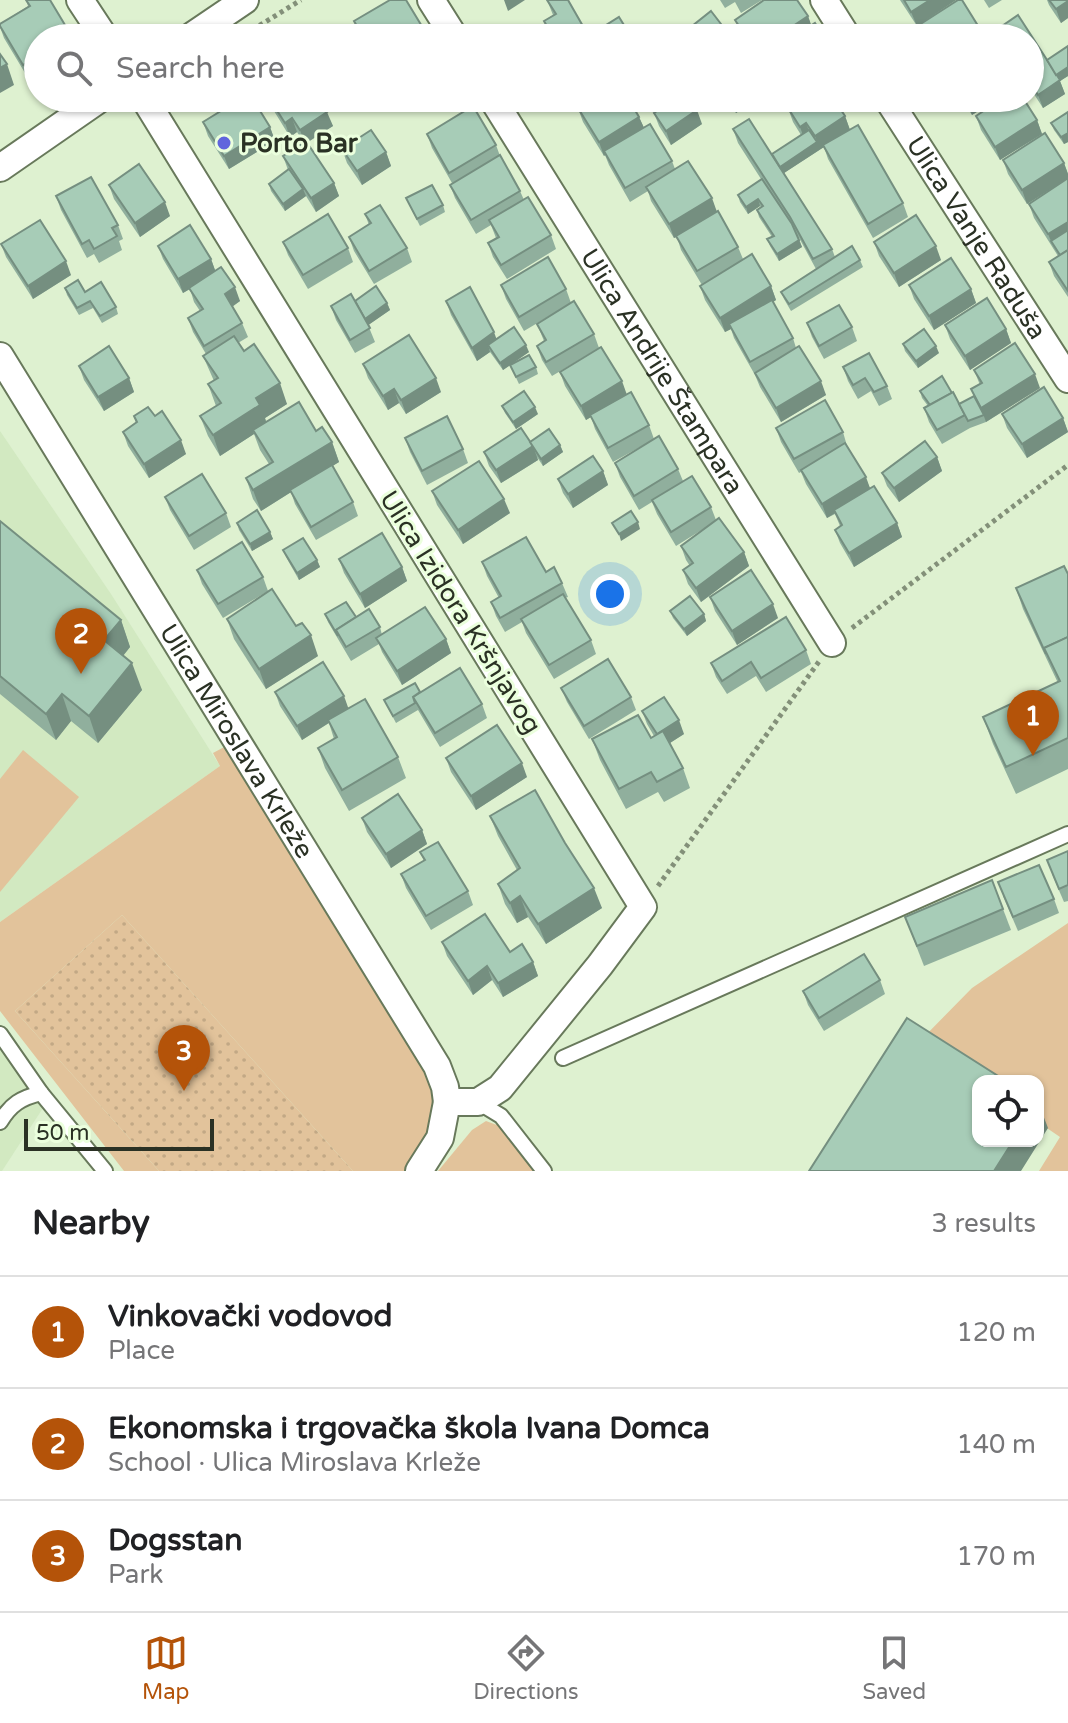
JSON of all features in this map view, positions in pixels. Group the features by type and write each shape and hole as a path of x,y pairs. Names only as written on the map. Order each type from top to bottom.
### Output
{"street":[{"path":"80,0 96,24"},
{"path":"210,24 245,0"},
{"path":"431,0 446,24"},
{"path":"824,0 839,24"},
{"path":"0,168 81,112"},
{"name":"Ulica Izidora Kršnjavog","path":"153,112 643,907"},
{"name":"Ulica Andrije Štampara","path":"501,112 832,643"},
{"name":"Ulica Vanje Raduša","path":"896,112 1068,379"},
{"name":"Ulica Miroslava Krleže","path":"0,356 437,1066 447,1102"},
{"path":"419,1171 440,1138 447,1102 478,1102 500,1088 643,907"}],"lane":[{"path":"563,1058 1068,834"},
{"path":"0,1034 41,1093 105,1171"},
{"path":"0,1122 8,1109 21,1098 41,1093"},
{"path":"478,1102 501,1116 544,1171"}],"path":[{"path":"262,24 301,0"},
{"path":"643,907 832,643 1068,465"}],"shaded area":[{"path":"0,431 111,594 220,766 0,922"},
{"path":"228,745 432,1078 433,1104 428,1128 419,1150 405,1171 353,1171 122,915 15,1011 159,1171 124,1171 0,1011 0,922 220,766 213,753"},
{"path":"23,750 79,797 0,892 0,779"},
{"path":"122,915 353,1171 159,1171 15,1011"},
{"path":"1068,923 1068,1171 1039,1171 1060,1137 1044,1126 1044,1075 972,1077 917,1044 972,988"},
{"path":"0,1048 43,1108 2,1171 0,1171"},
{"path":"486,1121 505,1128 535,1171 438,1171 472,1130"}],"building":[{"path":"26,0 50,0 64,24 24,24 23,65 0,24 30,6"},
{"path":"390,0 406,0 421,24 356,24 354,21"},
{"path":"547,0 568,0 582,24 546,24 544,21 556,14"},
{"path":"764,0 797,0 808,16 796,24 738,24 735,20"},
{"path":"904,0 930,0 911,12"},
{"path":"962,0 977,24 921,24"},
{"path":"1049,0 1068,0 1068,1 1056,9"},
{"path":"711,11 721,24 695,24"},
{"path":"1018,15 1024,24 1005,24"},
{"path":"619,17 623,24 608,24"},
{"path":"1068,46 1068,67 1056,75 1047,60"},
{"path":"0,54 7,64 0,68"},
{"path":"1044,55 1060,80 1044,91"},
{"path":"219,112 261,112 270,127 224,156 203,122"},
{"path":"278,112 327,112 300,130 292,118 285,123"},
{"path":"463,112 477,112 496,145 449,173 427,134"},
{"path":"580,112 636,112 639,117 599,142"},
{"path":"655,112 694,112 666,131"},
{"path":"791,112 842,112 845,116 815,136 806,123 800,127"},
{"path":"982,112 1032,112 1037,120 995,147 976,116"},
{"path":"1068,112 1068,133 1061,137 1051,123"},
{"path":"749,119 832,249 813,259 790,217 733,129"},
{"path":"650,124 672,161 625,188 604,151"},
{"path":"858,125 903,203 868,224 823,145"},
{"path":"371,130 386,152 357,171 342,149"},
{"path":"809,130 817,142 780,167 772,154"},
{"path":"1045,133 1064,163 1022,190 1003,160"},
{"path":"306,141 334,183 311,198 283,156"},
{"path":"500,155 520,191 471,220 450,185"},
{"path":"688,161 712,198 669,224 646,187"},
{"path":"139,164 165,202 135,223 109,185"},
{"path":"289,169 303,189 283,204 269,184"},
{"path":"91,177 118,225 112,228 117,236 94,249 89,240 82,244 56,196"},
{"path":"1068,178 1068,222 1048,234 1029,204"},
{"path":"762,179 799,240 777,254 767,239 774,236 757,210 763,206 758,199 746,207 738,195"},
{"path":"432,185 443,205 417,219 406,198"},
{"path":"528,197 551,235 501,265 488,243 499,237 489,220"},
{"path":"380,205 407,248 369,271 349,237 371,223 365,214"},
{"path":"718,211 738,247 697,271 676,236"},
{"path":"328,214 348,248 303,275 283,242"},
{"path":"916,215 936,246 894,273 874,242"},
{"path":"40,220 66,261 28,286 1,244"},
{"path":"190,225 211,259 178,279 158,246"},
{"path":"1068,230 1068,250 1060,255 1051,241"},
{"path":"852,246 860,260 789,304 781,292"},
{"path":"1068,250 1068,291 1049,262"},
{"path":"752,254 771,286 720,318 700,286"},
{"path":"548,257 566,289 519,317 501,285"},
{"path":"951,258 971,289 929,316 909,285"},
{"path":"221,267 235,287 225,294 242,323 204,346 188,318 203,309 189,288"},
{"path":"78,280 85,292 101,282 116,307 100,316 90,301 77,308 65,288"},
{"path":"376,286 387,303 365,319 355,301"},
{"path":"470,287 494,332 472,348 446,301"},
{"path":"351,294 370,328 350,340 331,306"},
{"path":"987,298 1006,329 965,356 945,325"},
{"path":"772,300 793,338 750,362 729,324"},
{"path":"574,301 594,334 546,362 537,346 546,340 537,324"},
{"path":"839,305 852,327 819,346 807,323"},
{"path":"514,327 526,345 500,363 488,345"},
{"path":"924,329 936,346 916,361 903,344"},
{"path":"409,335 436,378 401,400 394,389 383,396 363,364"},
{"path":"234,336 244,351 254,344 280,383 256,398 260,405 213,435 200,416 221,403 208,384 218,378 203,356"},
{"path":"1015,343 1035,374 981,408 971,389 982,383 974,370"},
{"path":"109,346 129,378 98,397 79,366"},
{"path":"799,346 821,381 776,408 755,373"},
{"path":"601,347 622,381 581,406 560,372"},
{"path":"869,353 887,386 874,392 865,378 853,385 843,367"},
{"path":"529,355 536,367 516,377 510,365"},
{"path":"942,376 952,393 930,405 920,391"},
{"path":"1044,387 1063,418 1022,444 1002,414"},
{"path":"524,391 535,407 513,422 502,406"},
{"path":"631,392 649,425 608,448 590,415"},
{"path":"953,392 965,415 937,430 924,408"},
{"path":"974,396 984,415 968,421 959,404"},
{"path":"825,400 843,432 794,459 776,428"},
{"path":"299,402 316,431 322,427 332,442 253,490 246,478 273,462 253,430"},
{"path":"148,407 155,416 162,411 181,440 144,464 123,432 137,422 134,416"},
{"path":"447,416 463,449 422,471 405,438"},
{"path":"521,428 533,446 496,470 484,452"},
{"path":"549,429 560,445 541,459 530,442"},
{"path":"659,436 678,469 634,496 615,463"},
{"path":"925,441 937,457 894,488 882,473"},
{"path":"845,443 866,477 822,504 801,470"},
{"path":"593,456 603,471 568,494 558,479"},
{"path":"479,461 504,499 458,530 432,491"},
{"path":"332,465 353,502 311,527 290,490"},
{"path":"202,474 226,513 189,536 165,497"},
{"path":"692,476 711,507 671,532 652,500"},
{"path":"874,486 897,523 849,553 835,530 842,525 834,510"},
{"path":"257,510 270,532 250,544 237,523"},
{"path":"631,511 638,522 619,534 612,523"},
{"path":"719,518 744,552 696,588 683,570 693,563 681,546"},
{"path":"0,521 121,620 104,640 132,663 89,716 62,694 46,714 0,676"},
{"path":"382,533 402,567 360,594 339,559"},
{"path":"526,537 546,572 554,567 562,583 500,618 491,602 501,596 482,562"},
{"path":"303,538 317,560 297,573 283,550"},
{"path":"242,542 263,577 218,604 197,570"},
{"path":"1064,566 1068,574 1068,637 1044,648 1046,654 1016,588"},
{"path":"751,570 773,604 732,631 710,597"},
{"path":"272,589 296,626 302,623 311,635 259,669 227,619"},
{"path":"563,594 591,640 549,665 521,619"},
{"path":"690,596 704,614 684,629 670,611"},
{"path":"346,602 356,617 336,630 338,636 325,614"},
{"path":"425,607 446,639 397,671 376,638"},
{"path":"369,609 380,627 346,647 336,630"},
{"path":"786,617 806,650 761,678 751,662 722,681 711,663"},
{"path":"1068,637 1068,738 1006,767 983,717 1060,681 1044,648"},
{"path":"608,659 631,697 584,726 561,688"},
{"path":"323,662 344,696 297,726 275,692"},
{"path":"460,668 482,704 435,733 413,697"},
{"path":"415,683 420,692 413,697 415,703 393,716 384,700"},
{"path":"664,697 679,720 657,734 642,711"},
{"path":"365,699 398,757 342,790 318,748 337,737 328,720"},
{"path":"638,715 651,738 663,731 683,768 657,782 651,772 619,789 592,739"},
{"path":"497,725 522,763 471,796 446,758"},
{"path":"535,790 594,888 538,924 520,896 510,903 498,884 520,868 490,816"},
{"path":"398,794 422,830 386,854 362,818"},
{"path":"438,842 468,891 426,916 401,874 425,860 420,852"},
{"path":"1068,851 1068,885 1059,889 1047,860"},
{"path":"1039,865 1054,899 1013,917 998,882"},
{"path":"992,880 1003,909 917,946 905,917"},
{"path":"485,914 510,952 522,944 533,962 498,983 487,966 468,981 442,942"},
{"path":"864,954 880,980 819,1018 803,991"},
{"path":"907,1018 997,1075 972,1075 972,1147 1009,1147 994,1171 809,1171"}],"place":[{"name":"Porto Bar","path":"224,143"},
{"name":"Ekonomska i trgovačka škola Ivana Domca","path":"81,674"},
{"name":"Vinkovački vodovod","path":"1033,756"},
{"name":"Dogsstan","path":"184,1091"}]}
